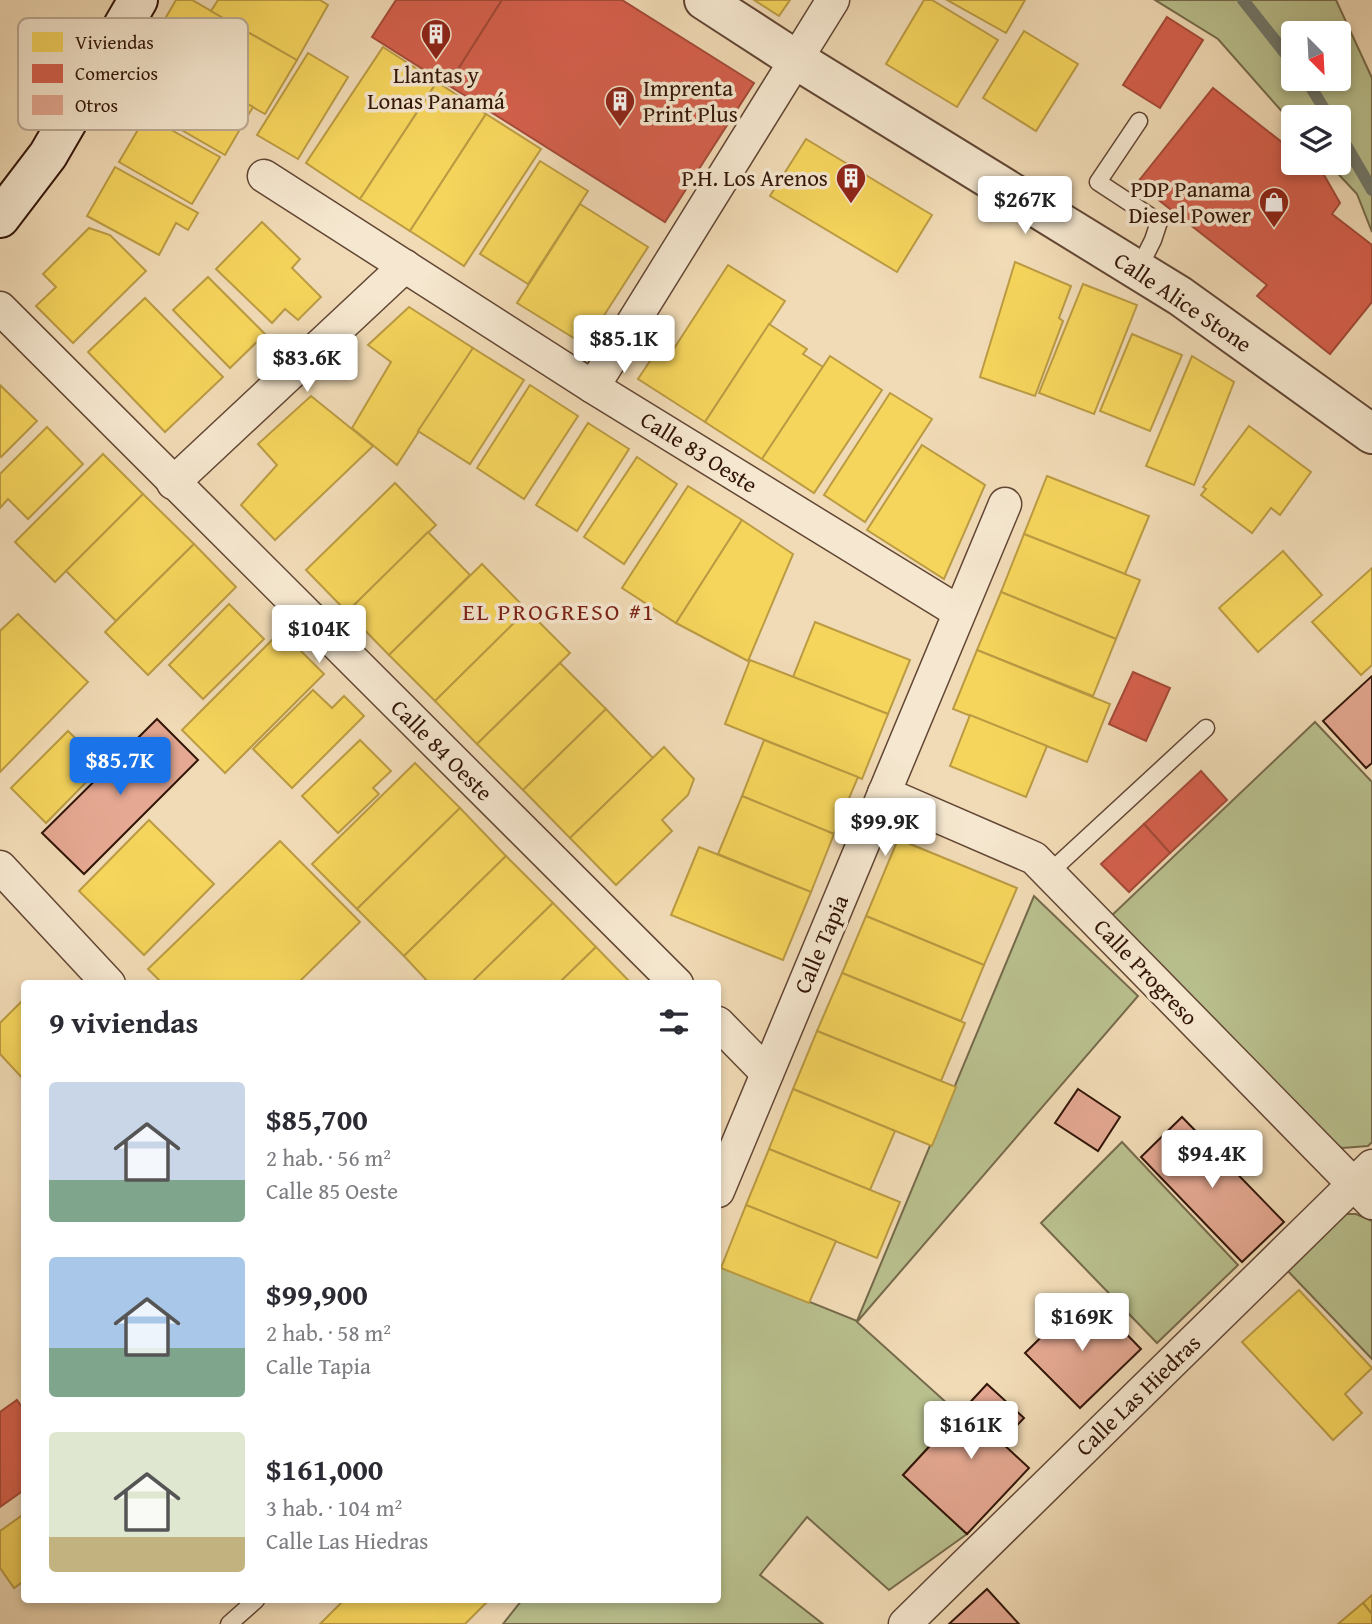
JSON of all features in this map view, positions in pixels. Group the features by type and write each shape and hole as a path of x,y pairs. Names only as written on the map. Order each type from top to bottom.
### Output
{"street":[{"path":"128,18 138,0"},
{"name":"Calle Alice Stone","path":"704,0 1180,296 1372,434"},
{"path":"593,387 833,0"},
{"path":"0,218 48,155 63,130"},
{"name":"Calle 83 Oeste","path":"264,176 593,387 959,612"},
{"path":"173,482 405,266"},
{"name":"Calle 84 Oeste","path":"0,308 673,980"},
{"name":"Calle Tapia","path":"721,1184 1005,503"},
{"name":"Calle Progreso","path":"884,793 1034,858 1366,1184"},
{"path":"0,867 105,980"},
{"path":"721,1026 767,1073"},
{"name":"Calle Las Hiedras","path":"905,1624 1366,1184"}],"lane":[{"path":"1138,270 1159,222 1098,182 1139,121"},
{"path":"1049,873 1206,728"},
{"path":"229,1624 253,1603"}],"green space":[{"path":"1155,0 1336,0 1346,21 1281,21 1281,91 1351,91 1351,32 1372,78 1372,232 1357,194 1339,175 1351,175 1351,105 1281,105 1281,110 1218,39"},
{"path":"1315,722 1372,782 1372,1142 1368,1146 1342,1148 1321,1135 1108,919"},
{"path":"1034,896 1138,996 857,1322 959,1414 903,1475 967,1534 889,1590 807,1517 760,1575 823,1624 503,1624 520,1603 721,1603 721,1266 857,1321"},
{"path":"1122,1142 1238,1265 1157,1343 1041,1223"},
{"path":"1341,1214 1356,1214 1372,1221 1372,1359 1285,1268"}],"building: Viviendas":[{"path":"176,0 192,0 224,18 166,18"},
{"path":"218,0 320,0 328,5 297,60 248,32 248,18 223,18 211,11"},
{"path":"754,0 790,0 779,16"},
{"path":"924,0 932,0 998,40 957,107 886,64"},
{"path":"947,0 1025,0 1006,33"},
{"path":"1024,31 1078,64 1036,131 983,98"},
{"path":"248,32 297,60 265,114 248,104"},
{"path":"383,47 437,82 360,199 306,163"},
{"path":"308,53 348,77 298,159 257,135"},
{"path":"437,82 486,114 410,231 360,199"},
{"path":"486,114 541,149 464,266 410,231"},
{"path":"138,130 171,130 220,157 192,204 119,162"},
{"path":"182,130 240,130 225,155"},
{"name":"P.H. Los Arenos","path":"806,139 932,215 897,272 770,196"},
{"path":"540,161 588,191 528,284 480,254"},
{"path":"115,167 198,213 188,230 176,223 159,255 87,216"},
{"path":"580,204 648,247 585,345 517,303"},
{"path":"262,222 300,259 292,268 321,297 298,320 285,309 272,323 216,269"},
{"path":"89,228 110,235 146,271 73,343 36,306 56,287 43,274"},
{"path":"1015,262 1071,286 1059,318 1063,321 1035,396 980,377"},
{"path":"728,265 785,301 705,422 638,379 662,343 673,350"},
{"path":"208,277 265,334 230,368 173,310"},
{"path":"1083,284 1137,305 1094,414 1039,393"},
{"path":"145,298 223,377 165,432 88,352"},
{"path":"409,307 473,348 397,465 352,428 391,362 368,345"},
{"path":"769,324 807,349 803,354 823,367 762,459 705,422"},
{"path":"1132,334 1182,355 1150,431 1100,411"},
{"path":"473,348 524,380 470,464 418,431"},
{"path":"830,356 882,390 814,493 762,459"},
{"path":"1192,356 1234,382 1194,485 1146,466"},
{"path":"0,385 37,421 1,457 0,456"},
{"path":"530,385 578,416 524,499 477,468"},
{"path":"890,393 932,419 865,522 824,495"},
{"path":"311,396 373,446 275,540 241,505 277,465 258,444"},
{"path":"588,423 629,449 577,531 536,505"},
{"path":"1249,426 1311,472 1280,515 1271,508 1252,533 1201,495 1206,489 1203,487"},
{"path":"47,427 83,464 28,519 8,499 0,508 0,474"},
{"path":"922,445 985,485 944,579 867,530"},
{"path":"103,454 143,494 55,582 15,542"},
{"path":"637,457 677,484 624,564 584,537"},
{"path":"1047,476 1149,516 1125,574 1024,534"},
{"path":"395,483 436,525 347,612 306,570"},
{"path":"688,486 742,520 676,623 622,588"},
{"path":"143,494 194,544 116,621 66,571"},
{"path":"742,520 793,554 748,661 676,623"},
{"path":"428,532 470,575 389,655 347,612"},
{"path":"1024,534 1140,580 1116,639 1001,592"},
{"path":"194,544 236,587 148,675 105,632"},
{"path":"1283,551 1322,595 1258,652 1219,608"},
{"path":"482,564 527,610 435,701 389,655"},
{"path":"1372,568 1372,665 1361,675 1312,622"},
{"path":"1001,592 1116,639 1093,696 977,650"},
{"path":"229,604 264,639 203,699 169,665"},
{"path":"527,610 570,653 477,744 435,701"},
{"path":"18,614 88,682 0,772 0,631"},
{"path":"815,622 910,660 888,714 793,677"},
{"path":"281,631 324,674 225,773 182,730"},
{"path":"977,650 1110,704 1087,762 953,709"},
{"path":"750,660 888,714 862,779 725,724"},
{"path":"560,663 606,709 523,790 477,744"},
{"path":"313,690 332,708 344,696 364,716 292,788 253,749"},
{"path":"606,709 653,758 570,838 523,790"},
{"path":"970,715 1047,746 1026,797 950,766"},
{"path":"68,731 103,765 46,823 11,788"},
{"path":"360,740 391,771 373,788 379,794 338,833 302,796"},
{"path":"764,740 858,777 834,834 742,796"},
{"path":"664,747 694,779 688,795 662,820 672,831 616,885 570,838"},
{"path":"415,763 460,808 357,909 312,864"},
{"path":"742,796 834,834 811,892 718,854"},
{"path":"460,808 506,856 404,956 357,909"},
{"path":"149,820 214,884 144,955 79,891"},
{"path":"898,839 1017,888 984,965 866,916"},
{"path":"280,841 360,922 301,980 159,980 148,969"},
{"path":"699,847 811,892 783,960 671,915"},
{"path":"506,856 553,903 474,980 426,980 404,956"},
{"path":"553,903 596,947 562,980 474,980"},
{"path":"866,916 984,965 961,1021 842,973"},
{"path":"596,947 628,980 562,980"},
{"path":"842,973 965,1023 941,1081 817,1031"},
{"path":"21,1002 21,1077 0,1054 0,1023"},
{"path":"817,1031 956,1087 932,1146 793,1089"},
{"path":"793,1089 895,1131 870,1190 769,1149"},
{"path":"769,1149 900,1202 877,1258 746,1205"},
{"path":"746,1205 836,1241 809,1303 721,1268"},
{"path":"1299,1290 1372,1368 1345,1394 1362,1413 1333,1440 1242,1342"},
{"path":"21,1516 21,1583 14,1588 0,1568 0,1531"},
{"path":"1372,1595 1372,1614 1363,1603"},
{"path":"341,1603 486,1603 465,1624 320,1624"},
{"path":"1363,1603 1372,1614 1372,1624 1338,1624"}],"building: Comercios":[{"name":"Llantas y Lonas Panamá","path":"396,0 502,0 448,85 372,37"},
{"name":"Imprenta Print Plus","path":"502,0 622,0 754,83 665,222 448,85"},
{"path":"1167,17 1203,40 1160,108 1123,85"},
{"name":"PDP Panama Diesel Power","path":"1213,88 1281,142 1281,175 1324,175 1340,203 1332,214 1372,245 1372,302 1330,354 1257,296 1267,285 1137,183"},
{"path":"1133,672 1170,688 1146,741 1109,724"},
{"path":"1201,771 1227,800 1170,853 1144,824"},
{"path":"1144,824 1170,853 1129,892 1101,864"},
{"path":"17,1400 21,1406 21,1492 0,1507 0,1412"}],"building: Otros":[{"path":"1372,676 1372,763 1366,768 1323,721"},
{"path":"157,719 198,760 84,874 42,833"},
{"path":"1078,1089 1120,1117 1098,1151 1055,1123"},
{"path":"1182,1117 1284,1222 1242,1262 1141,1157"},
{"path":"1077,1302 1099,1324 1108,1315 1141,1349 1080,1408 1025,1353"},
{"path":"987,1384 1024,1418 1001,1442 1029,1468 967,1534 903,1475"},
{"path":"987,1589 1019,1624 949,1624"}],"waterway":[{"path":"1243,0 1281,48"},
{"path":"1313,91 1322,105"},
{"path":"1351,154 1372,190"}],"place":[{"name":"Llantas y Lonas Panamá","path":"436,61"},
{"name":"Imprenta Print Plus","path":"620,128"},
{"name":"P.H. Los Arenos","path":"851,205"},
{"name":"PDP Panama Diesel Power","path":"1274,229"}],"district":[{"name":"EL PROGRESO #1","path":"559,612"}]}
